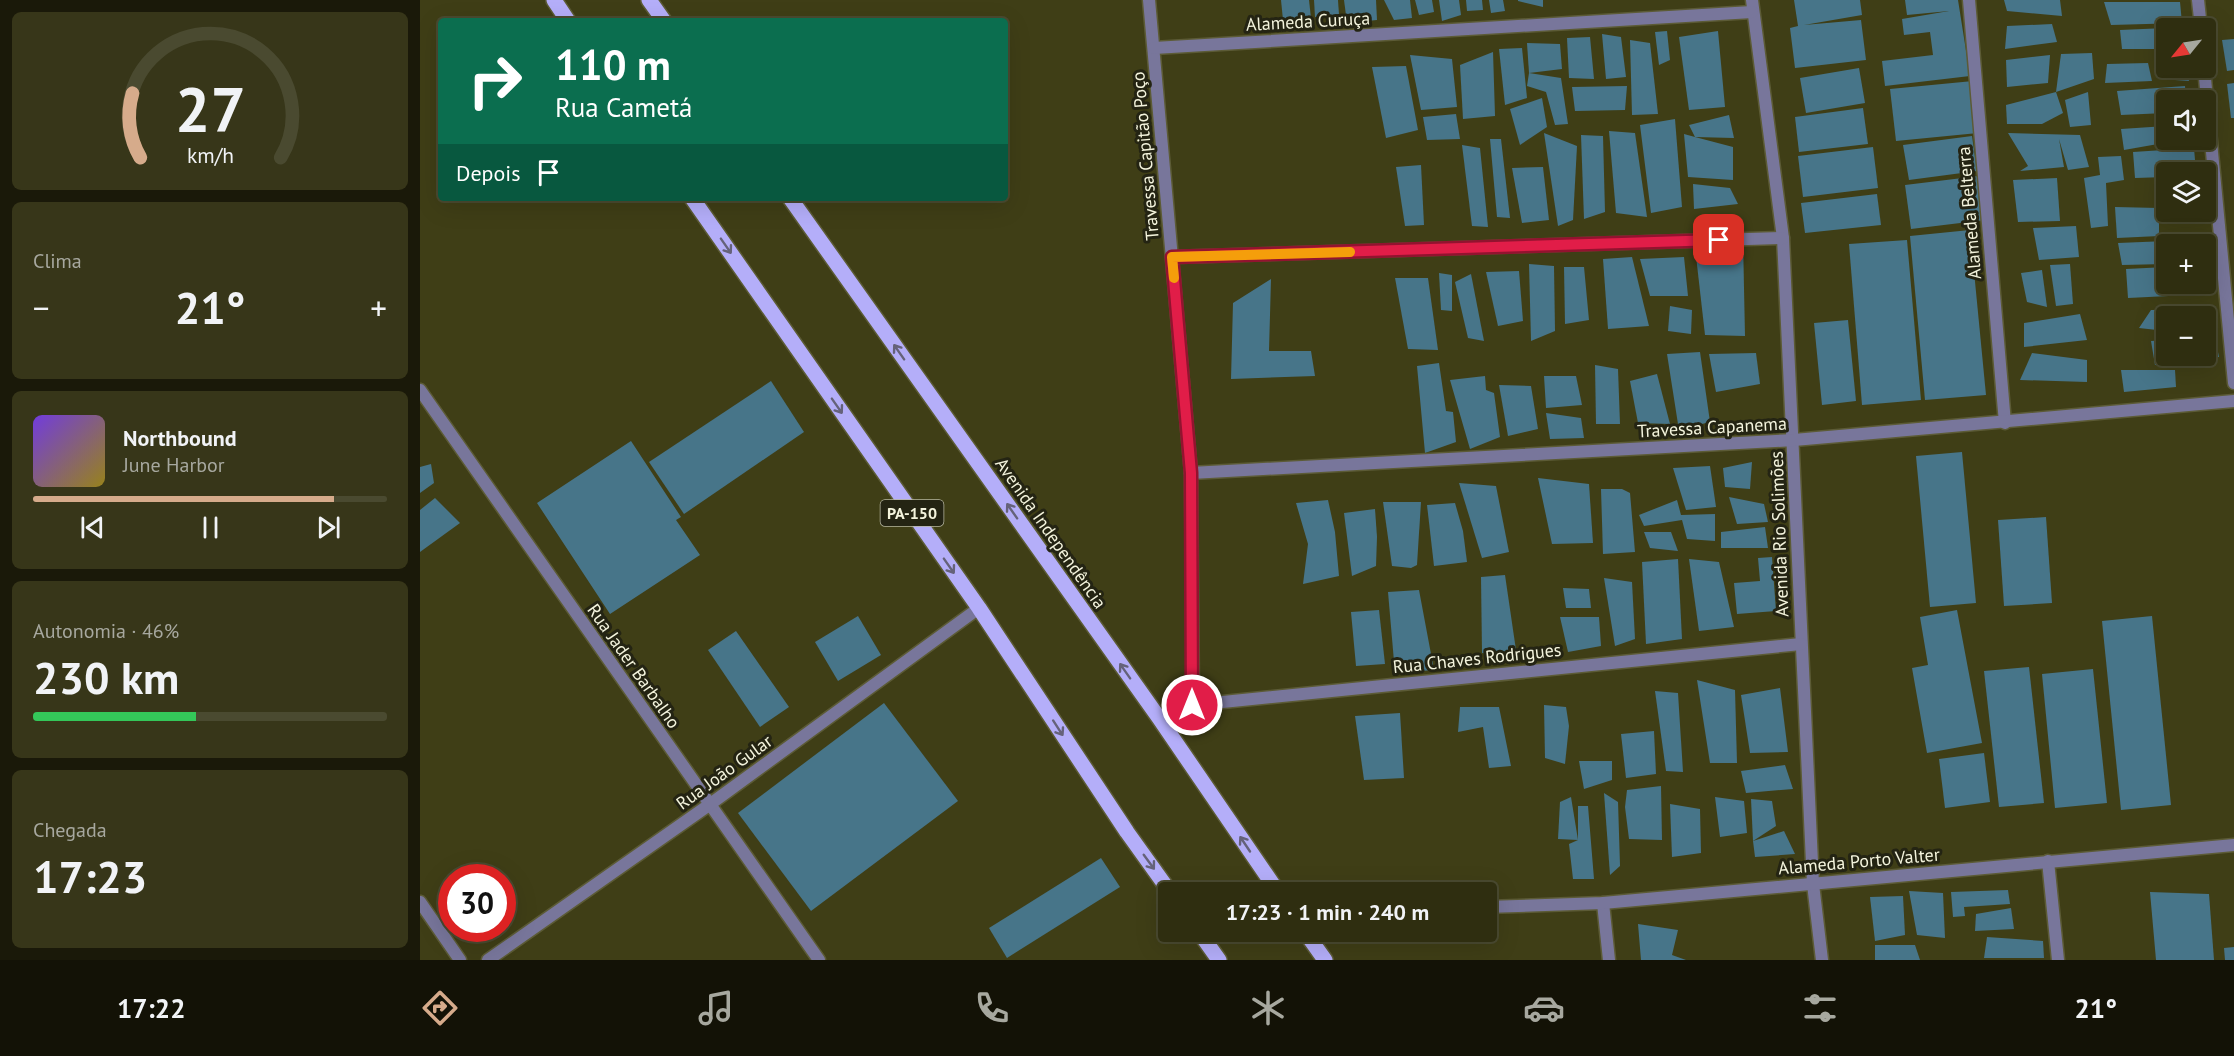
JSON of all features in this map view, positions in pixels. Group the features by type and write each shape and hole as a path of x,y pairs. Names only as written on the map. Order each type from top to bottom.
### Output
{"main road":[{"path":"554,0 566,18"},
{"path":"649,0 662,18"},
{"name":"PA-150","path":"694,201 979,608 1127,832 1163,882"},
{"name":"Avenida Independência","path":"792,201 1159,718 1271,882"},
{"path":"1206,942 1219,960"},
{"path":"1312,942 1325,960"}],"street":[{"name":"Travessa Capitão Poço","path":"1149,0 1191,473 1192,705"},
{"name":"Alameda Belterra","path":"1969,0 2005,423"},
{"path":"2198,0 2200,18"},
{"name":"Alameda Curuça","path":"1154,48 1752,6"},
{"name":"Avenida Rio Solimões","path":"1752,6 1783,238 1794,440 1801,644 1814,884 1822,960"},
{"path":"2205,78 2234,383"},
{"path":"1172,257 1783,238"},
{"name":"Rua Jader Barbalho","path":"420,390 709,806 819,960"},
{"name":"Travessa Capanema","path":"1191,473 1794,440 2234,402"},
{"name":"Rua João Gular","path":"488,960 709,806 979,608"},
{"name":"Rua Chaves Rodrigues","path":"1159,718 1192,705 1801,644"},
{"name":"Alameda Porto Valter","path":"1497,907 1603,903 2234,845"},
{"path":"2048,861 2058,960"},
{"path":"420,902 460,960"},
{"path":"1603,903 1609,960"}],"building":[{"path":"1281,0 1309,0 1311,18 1283,20"},
{"path":"1314,0 1338,0 1339,15 1315,17"},
{"path":"1344,0 1376,0 1377,20 1347,23"},
{"path":"1384,0 1410,0 1412,18 1394,20"},
{"path":"1415,0 1432,0 1434,12 1419,15"},
{"path":"1439,0 1459,0 1461,15 1442,21"},
{"path":"1466,0 1482,0 1483,10 1467,11"},
{"path":"1489,0 1503,0 1505,11 1491,13"},
{"path":"1543,0 1543,7 1518,1"},
{"path":"1794,0 1860,0 1862,15 1804,25 1861,20 1866,60 1795,68 1790,28 1798,26"},
{"path":"1905,0 1958,0 1970,76 1885,86 1882,61 1933,55 1930,32 1904,35 1902,19 1949,11 1907,15"},
{"path":"2004,0 2060,0 2062,16 2007,11"},
{"path":"2104,2 2180,2 2182,18 2156,18 2156,24 2111,25"},
{"path":"2052,24 2057,42 2005,49 2007,26"},
{"path":"2156,28 2156,49 2122,49 2120,30"},
{"path":"1667,31 1670,60 1659,65 1655,32"},
{"path":"1718,31 1725,107 1689,110 1679,37"},
{"path":"1602,34 1621,37 1626,77 1606,79"},
{"path":"1590,37 1594,79 1569,78 1567,38"},
{"path":"2234,39 2234,70 2227,71 2222,40"},
{"path":"1630,40 1650,43 1658,114 1632,115"},
{"path":"1527,43 1560,44 1562,69 1529,73"},
{"path":"1522,48 1527,98 1505,105 1499,49"},
{"path":"1493,52 1495,116 1463,119 1460,65"},
{"path":"2092,53 2094,79 2056,92 2061,54"},
{"path":"1410,55 1452,59 1457,107 1421,110"},
{"path":"2050,55 2048,83 2007,87 2006,60"},
{"path":"2148,63 2152,81 2105,83 2107,64"},
{"path":"1406,66 1418,130 1386,138 1372,67"},
{"path":"1859,68 1865,103 1806,113 1800,78"},
{"path":"1529,73 1561,78 1568,124 1555,125 1546,92 1527,86"},
{"path":"2188,78 2189,81 2161,79"},
{"path":"1973,81 1978,133 1896,141 1890,89"},
{"path":"2234,83 2234,118 2231,118 2227,84"},
{"path":"1627,86 1625,110 1575,111 1572,87"},
{"path":"2185,86 2185,90 2156,90 2156,113 2121,115 2117,91"},
{"path":"2056,92 2063,113 2042,124 2007,124 2006,105"},
{"path":"2088,92 2091,125 2070,127 2065,100"},
{"path":"1542,98 1547,127 1520,145 1510,109"},
{"path":"1863,108 1868,144 1799,152 1795,117"},
{"path":"1456,114 1460,139 1427,140 1423,117"},
{"path":"1729,115 1734,138 1695,137 1689,125"},
{"path":"1675,119 1682,207 1651,213 1640,125"},
{"path":"2156,127 2156,144 2124,150 2121,129"},
{"path":"1609,131 1635,133 1647,217 1616,213"},
{"path":"1544,133 1577,146 1573,220 1558,226"},
{"path":"2008,133 2080,135 2089,167 2068,170 2059,139 2064,167 2020,171 2028,166"},
{"path":"1684,134 1733,147 1733,180 1688,177"},
{"path":"1581,135 1603,136 1605,212 1584,219"},
{"path":"1972,136 1977,171 1909,180 1903,145"},
{"path":"1490,139 1501,139 1510,218 1497,217"},
{"path":"1462,145 1480,148 1488,227 1472,226"},
{"path":"1873,147 1878,188 1803,197 1798,156"},
{"path":"2194,150 2195,162 2156,162 2156,177 2135,178 2133,152"},
{"path":"2121,156 2124,180 2106,183 2108,226 2091,228 2084,178 2100,175 2098,157"},
{"path":"1421,165 1424,225 1405,226 1396,167"},
{"path":"1543,167 1549,220 1522,223 1512,168"},
{"path":"1979,176 1985,220 1911,229 1905,185"},
{"path":"2057,178 2060,221 2018,222 2013,180"},
{"path":"1693,184 1730,188 1738,204 1694,209"},
{"path":"1877,194 1881,225 1805,233 1801,203"},
{"path":"2115,207 2156,208 2159,234 2156,236 2117,238"},
{"path":"2076,226 2079,257 2039,260 2033,228"},
{"path":"1970,230 1986,395 1925,400 1910,236"},
{"path":"1743,239 1745,336 1705,335 1696,256"},
{"path":"1907,240 1921,400 1862,405 1849,244"},
{"path":"2156,241 2156,264 2122,265 2118,243"},
{"path":"1632,257 1649,326 1608,329 1603,259"},
{"path":"1684,257 1688,296 1650,296 1640,259"},
{"path":"1529,264 1554,266 1555,331 1531,341"},
{"path":"2070,264 2073,304 2056,306 2050,265"},
{"path":"1564,267 1584,267 1589,320 1565,324"},
{"path":"2156,268 2156,294 2209,294 2128,298 2126,269"},
{"path":"2042,270 2047,307 2027,302 2021,273"},
{"path":"1519,271 1523,321 1498,326 1486,272"},
{"path":"1439,273 1452,275 1452,311 1441,310"},
{"path":"1471,274 1484,341 1468,338 1455,282"},
{"path":"1395,278 1428,278 1438,350 1408,349"},
{"path":"1271,279 1269,351 1311,351 1315,376 1231,379 1233,303"},
{"path":"1670,306 1692,310 1691,334 1668,331"},
{"path":"2151,310 2156,310 2156,330 2139,328"},
{"path":"2080,314 2087,340 2024,347 2024,323"},
{"path":"1848,320 1856,401 1822,405 1814,323"},
{"path":"2151,341 2156,341 2156,365 2155,365"},
{"path":"2216,342 2219,357 2216,357"},
{"path":"1700,352 1710,422 1690,427 1678,424 1667,354"},
{"path":"1756,353 1760,384 1716,392 1709,354"},
{"path":"2032,353 2087,360 2087,382 2020,380"},
{"path":"1439,363 1446,411 1453,412 1456,442 1425,453 1417,366"},
{"path":"1595,365 1618,369 1620,424 1596,424"},
{"path":"2121,370 2175,370 2176,387 2124,392"},
{"path":"1657,374 1670,424 1638,423 1630,381"},
{"path":"1485,376 1486,390 1494,393 1500,437 1470,449 1450,380"},
{"path":"1544,376 1576,376 1582,405 1546,408"},
{"path":"771,381 804,432 684,514 649,462"},
{"path":"1499,385 1531,386 1538,429 1508,436"},
{"path":"1546,413 1581,418 1584,438 1550,439"},
{"path":"631,441 681,517 676,520 700,555 610,614 537,503"},
{"path":"1962,452 1976,603 1930,607 1916,456"},
{"path":"1752,462 1750,489 1725,487 1723,468"},
{"path":"431,464 434,483 420,493 420,467"},
{"path":"1710,466 1716,507 1686,510 1673,468"},
{"path":"1538,478 1589,484 1593,543 1552,544"},
{"path":"1459,483 1496,486 1509,552 1482,558"},
{"path":"1601,489 1622,489 1630,493 1635,552 1603,554"},
{"path":"1729,497 1764,504 1768,522 1737,524"},
{"path":"435,498 460,523 420,552 420,510"},
{"path":"1328,500 1335,532 1339,576 1303,584 1308,544 1296,503"},
{"path":"1677,500 1681,515 1715,514 1715,541 1687,539 1682,520 1644,526 1639,515"},
{"path":"1383,502 1421,502 1417,565 1411,568 1392,566"},
{"path":"1455,503 1463,531 1467,562 1434,566 1427,505"},
{"path":"1375,509 1376,566 1352,576 1344,513"},
{"path":"2046,517 2052,603 2004,606 1998,520"},
{"path":"1765,527 1768,548 1721,548 1721,532"},
{"path":"1644,532 1671,532 1678,551 1650,548"},
{"path":"1772,557 1776,611 1737,614 1734,583 1760,581 1758,558"},
{"path":"1678,559 1682,639 1646,644 1642,562"},
{"path":"1689,559 1719,562 1734,627 1699,631"},
{"path":"1505,575 1517,657 1482,653 1481,577"},
{"path":"1604,578 1632,582 1635,639 1615,646"},
{"path":"1563,588 1589,589 1591,608 1566,608"},
{"path":"1419,590 1434,670 1395,673 1388,592"},
{"path":"1379,610 1385,664 1356,666 1351,612"},
{"path":"1957,610 1982,743 1927,753 1912,668 1928,665 1920,617"},
{"path":"858,616 881,655 838,681 815,642"},
{"path":"2152,616 2171,805 2121,810 2102,621"},
{"path":"1560,617 1599,617 1601,646 1568,652"},
{"path":"736,631 789,707 760,727 708,650"},
{"path":"2029,667 2044,803 1999,807 1984,671"},
{"path":"2093,669 2107,803 2055,808 2042,674"},
{"path":"1697,680 1735,690 1737,763 1710,763"},
{"path":"1780,688 1788,752 1750,753 1741,695"},
{"path":"1655,691 1678,693 1683,772 1666,771"},
{"path":"884,703 958,801 811,911 738,813"},
{"path":"1544,705 1566,707 1569,726 1565,764 1545,758"},
{"path":"1460,707 1499,707 1511,766 1489,768 1483,727 1458,732"},
{"path":"1400,713 1404,778 1364,780 1355,716"},
{"path":"1654,731 1656,774 1626,778 1621,734"},
{"path":"1984,753 1990,802 1945,808 1939,759"},
{"path":"1579,761 1612,761 1612,780 1584,789"},
{"path":"1785,765 1793,789 1746,793 1741,771"},
{"path":"1661,786 1662,840 1629,839 1625,807 1627,790"},
{"path":"1604,793 1618,802 1620,866 1610,875"},
{"path":"1571,797 1578,840 1558,839 1560,802"},
{"path":"1715,797 1744,801 1747,833 1720,837"},
{"path":"1751,799 1772,801 1776,826 1753,841"},
{"path":"1670,804 1700,809 1701,853 1672,857"},
{"path":"1578,806 1588,806 1594,879 1573,879 1569,844 1578,840"},
{"path":"1784,831 1795,854 1755,857 1753,841"},
{"path":"1101,858 1120,887 1007,958 989,928"},
{"path":"2008,890 2010,904 1964,907 1965,916 1953,917 1951,892"},
{"path":"1909,891 1943,893 1945,938 1917,935"},
{"path":"2150,892 2209,894 2214,960 2156,960"},
{"path":"1903,896 1905,935 1875,941 1870,897"},
{"path":"2011,908 2014,929 1975,931 1976,914"},
{"path":"1638,924 1678,930 1672,955 1686,960 1641,960"},
{"path":"1987,937 2043,941 2044,958 1984,958"},
{"path":"1875,945 1915,945 1920,960 1875,960"},
{"path":"2234,947 2234,960 2225,960 2224,948"}],"slow traffic":[{"path":"1174,278 1172,257 1350,252"}],"route":[{"path":"1192,705 1191,473 1172,257 1719,240"}]}
